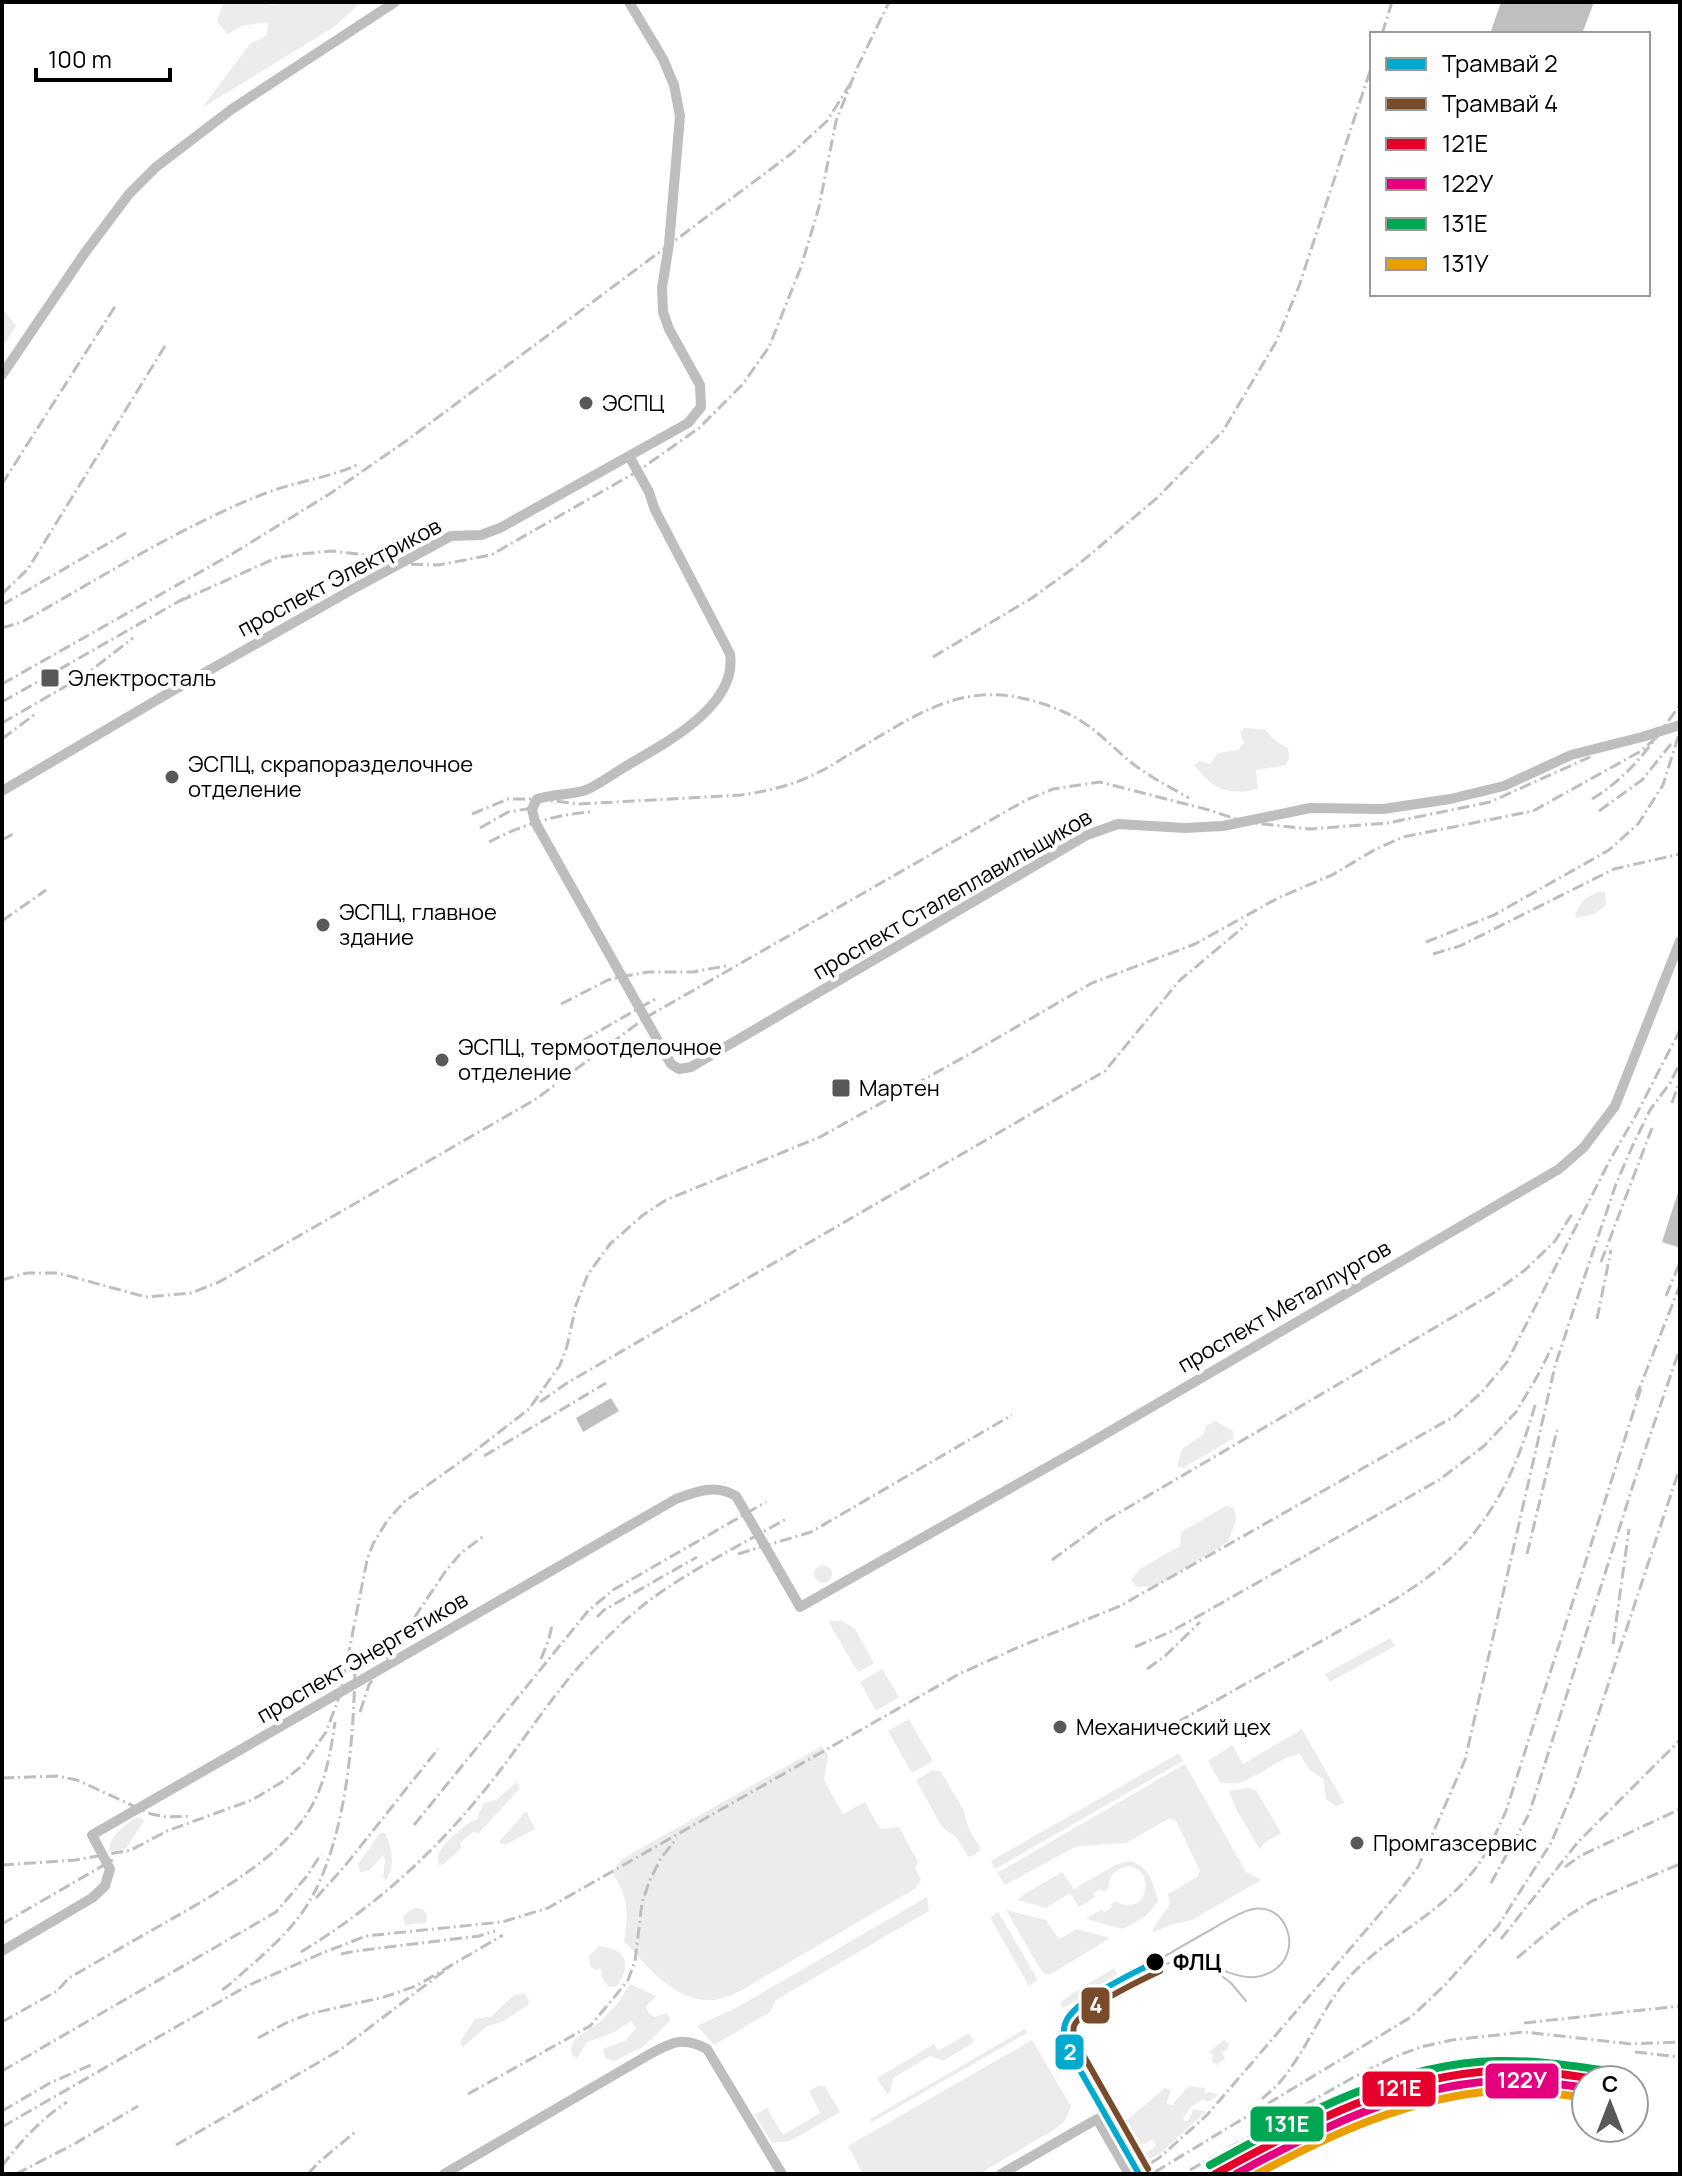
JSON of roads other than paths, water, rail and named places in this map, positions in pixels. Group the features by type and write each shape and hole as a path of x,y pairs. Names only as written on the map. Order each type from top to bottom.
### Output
{"street":[{"path":"2,375 84,254 129,194 156,167 232,109 395,2"},
{"name":"проспект Электриков","path":"2,791 382,572 451,536 481,535 500,528 688,423 701,407 700,385 663,312 662,288 680,116 674,85 663,59 629,2"},
{"name":"проспект Сталеплавильщиков","path":"629,456 730,654 732,668 724,687 704,715 672,739 585,790 537,799 532,809 535,822 599,938 671,1064 679,1069 691,1067 1087,835 1118,824 1185,828 1223,826 1310,808 1383,809 1450,799 1504,786 1571,755 1680,725"},
{"name":"проспект Металлургов","path":"702,1490 720,1490 736,1496 800,1607 1083,1447 1559,1169 1584,1147 1615,1106 1680,941"},
{"name":"проспект Энергетиков","path":"2,1951 92,1898 105,1886 110,1869 92,1835 676,1499 702,1490"},
{"path":"444,2174 670,2043 691,2040 707,2049 782,2174"},
{"path":"1001,2174 1097,2119 1129,2174"}],"tram line":[{"path":"1136,1978 1179,1961 1204,1964 1246,1977 1267,1974 1284,1959 1288,1950 1287,1929 1274,1913 1253,1909 1233,1917 1155,1962"},
{"name":"2","path":"1139,2174 1068,2049 1064,2031 1070,2015 1079,2006 1105,1988 1155,1962"},
{"name":"4","path":"1148,2169 1077,2044 1073,2028 1099,2003 1160,1971"},
{"path":"1218,1973 1246,2001"}],"railway":[{"path":"180,601 276,558 301,554 331,551 400,564 438,565 491,555 638,471 699,428 742,385 769,347 801,267 819,207 836,121 889,2"},
{"path":"1383,32 1392,2"},
{"path":"933,657 1032,598 1079,564 1158,497 1223,431 1276,342 1299,286 1370,71"},
{"path":"2,684 232,554 331,493 406,441 791,154 827,121 852,81"},
{"path":"2,484 116,305"},
{"path":"2,594 28,569 165,346"},
{"path":"2,628 22,622 142,553 234,506 359,464"},
{"path":"2,605 126,533"},
{"path":"2,702 190,595"},
{"path":"2,723 85,675 133,638"},
{"path":"472,814 508,799 579,804 742,795 769,790 818,773 931,709 979,695 1004,695 1033,701 1073,716 1142,770 1189,798"},
{"path":"1592,799 1630,768 1680,705"},
{"path":"2,739 34,715"},
{"path":"1426,942 1494,915 1609,850 1638,824 1663,785 1680,731"},
{"path":"2,1865 76,1860 131,1850 167,1831 252,1800 303,1765 326,1732 341,1692 367,1560 387,1521 404,1502 529,1409 560,1365 588,1274 610,1244 643,1215 666,1200 820,1137 1092,983 1195,944 1278,898 1332,875 1403,837 1533,811 1641,751 1659,735"},
{"path":"1599,811 1642,780 1671,744"},
{"path":"2,1280 27,1273 58,1273 146,1297 191,1293 219,1282 536,1099 645,1018 1026,800 1053,789 1100,782 1245,822 1310,829 1388,823 1490,802 1590,757"},
{"path":"480,828 508,812 539,807"},
{"path":"489,842 538,822 590,812"},
{"path":"2,840 13,834"},
{"path":"1433,954 1460,946 1614,869 1680,854"},
{"path":"2,921 46,890"},
{"path":"540,1402 567,1383 1105,1071 1179,981 1247,924"},
{"path":"561,1004 608,980 648,972 693,972 730,965"},
{"path":"582,1041 655,999"},
{"path":"2,2127 247,1986 320,1954 366,1936 502,1922 548,1908 959,1674 1120,1606 1455,1416 1482,1392 1507,1362 1680,1030"},
{"path":"1133,2174 1159,2158 1207,2115 1418,1867 1465,1760 1555,1366 1616,1184 1650,1110 1680,1063"},
{"path":"1672,1103 1680,1079"},
{"path":"1601,1262 1652,1128"},
{"path":"1052,1560 1105,1521 1492,1294 1525,1270 1555,1241 1572,1214"},
{"path":"1597,1319 1611,1250"},
{"path":"1666,1296 1680,1262"},
{"path":"1636,1397 1680,1285"},
{"path":"1135,1647 1172,1631 1439,1480 1484,1446 1516,1412 1552,1347"},
{"path":"1491,1883 1529,1814 1633,1485 1680,1348"},
{"path":"484,1456 606,1383"},
{"path":"1262,2099 1290,2069 1341,1986 1366,1961 1457,1889 1476,1868 1490,1844 1506,1811 1641,1388"},
{"path":"1178,1722 1389,1603 1444,1564 1474,1533 1495,1503 1519,1454 1536,1402"},
{"path":"738,1554 811,1532 1012,1415"},
{"path":"1527,1554 1557,1430"},
{"path":"1155,2172 1411,2017 1445,1985 1498,1926 1551,1843 1573,1791 1680,1467"},
{"path":"414,1825 588,1611 613,1590 766,1502"},
{"path":"301,1952 374,1901 439,1842 493,1780 569,1678 624,1622 683,1578 786,1519"},
{"path":"1613,1644 1629,1529"},
{"path":"360,1712 369,1685 445,1572 461,1553 485,1535"},
{"path":"597,1617 604,1610 697,1557"},
{"path":"1147,1669 1200,1622"},
{"path":"541,1659 552,1625"},
{"path":"222,1990 286,1932 305,1908 325,1870 346,1783 355,1665"},
{"path":"2,2022 57,1991 69,1978 223,1888 275,1851 302,1821 316,1798 328,1761 335,1722"},
{"path":"1501,1939 1578,1842 1680,1740"},
{"path":"316,1898 438,1749"},
{"path":"2,1778 57,1776 77,1780 151,1814 192,1816"},
{"path":"1565,1867 1580,1856 1680,1809"},
{"path":"468,2094 590,2026 612,2000 628,1980 635,1961 642,1903 649,1882 661,1858 677,1838"},
{"path":"2,2071 276,1912 307,1876 321,1854"},
{"path":"2,1924 116,1858"},
{"path":"1517,1958 1566,1917 1592,1901 1680,1864"},
{"path":"341,1954 479,1936 495,1931"},
{"path":"258,2038 309,2014 384,1997 416,1986 503,1935"},
{"path":"176,2145 340,2050 448,1968"},
{"path":"1524,2023 1680,2006"},
{"path":"1190,2170 1354,2077 1421,2047 1452,2040 1524,2032 1632,2044 1680,2042"},
{"path":"1635,2052 1680,2057"},
{"path":"2,2111 50,2083 91,2065"},
{"path":"2,2166 32,2131 67,2102"},
{"path":"16,2174 138,2106"},
{"path":"308,2174 355,2132"}],"place":[{"name":"ЭСПЦ","path":"586,403"},
{"name":"Электросталь","path":"50,678"},
{"name":"ЭСПЦ, скрапоразделочное отделение","path":"172,777"},
{"name":"ЭСПЦ, главное здание","path":"323,925"},
{"name":"ЭСПЦ, термоотделочное отделение","path":"442,1060"},
{"name":"Мартен","path":"841,1088"},
{"name":"Механический цех","path":"1060,1727"},
{"name":"Промгазсервис","path":"1357,1843"},
{"name":"ФЛЦ","path":"1155,1962"}]}
